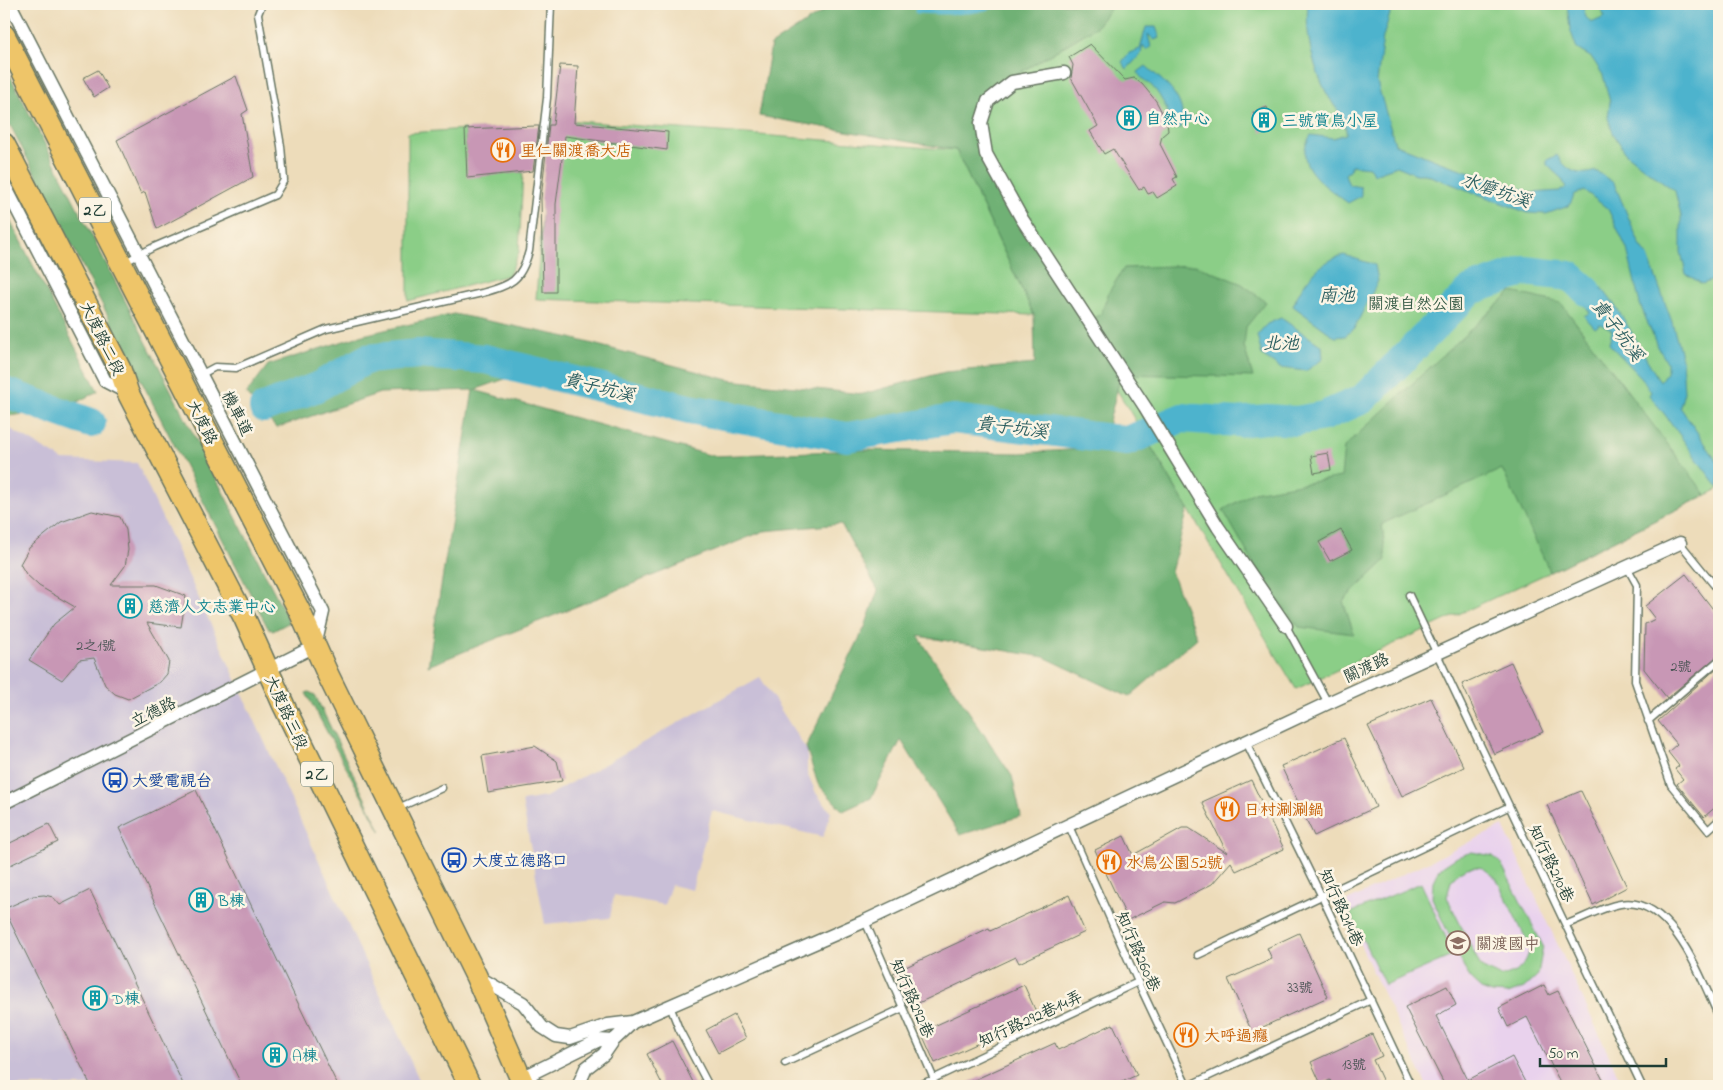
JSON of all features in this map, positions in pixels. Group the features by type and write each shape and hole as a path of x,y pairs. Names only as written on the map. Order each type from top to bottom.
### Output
{"main road":[{"name":"2乙","path":"4,35 130,259 192,380"},
{"name":"大度路二段","path":"4,144 120,369 128,393"},
{"name":"大度路","path":"192,380 231,456"},
{"name":"大度路三段","path":"128,393 245,619 267,670 470,1086"},
{"name":"2乙","path":"231,456 316,646 476,976 522,1083"}],"street":[{"path":"10,4 130,259"},
{"path":"1064,73 1012,82 988,100 981,123 986,154 1022,219 1119,367 1218,527 1286,626"},
{"name":"大度路二段","path":"4,184 105,381 128,393"},
{"name":"機車道","path":"192,380 206,387 231,456"},
{"name":"關渡路","path":"633,1022 865,921 1070,826 1328,702 1680,543"},
{"name":"立德路","path":"4,803 316,646"},
{"path":"476,976 523,1004 542,1027 556,1036 570,1038 608,1025 633,1022"},
{"path":"578,1086 586,1068 604,1054 613,1040 633,1022"},
{"path":"522,1083 599,1040 613,1040"},
{"path":"522,1083 541,1086"}],"lane":[{"path":"130,259 276,195 284,180 281,146 258,14 262,4"},
{"path":"192,380 215,368 236,368 326,329 482,293 504,287 516,280 525,267 530,251 546,98 551,4"},
{"path":"1680,543 1719,591"},
{"path":"1627,567 1637,586 1635,681 1671,785 1708,830 1719,820"},
{"name":"知行路210巷","path":"1409,595 1508,807 1567,924 1642,1086"},
{"path":"1286,626 1328,702"},
{"path":"1648,721 1719,660"},
{"name":"知行路214巷","path":"1246,742 1411,1086"},
{"path":"395,809 442,788"},
{"path":"1198,954 1322,897 1508,807"},
{"name":"知行路260巷","path":"1070,826 1138,982 1188,1086"},
{"path":"1567,924 1620,904 1636,903 1653,910 1670,924 1686,949 1719,1017"},
{"name":"知行路292巷","path":"865,921 937,1086"},
{"name":"知行路292巷14弄","path":"918,1086 1138,982"},
{"path":"1188,1086 1371,1000"},
{"path":"670,1006 679,1028 709,1086"},
{"path":"785,1063 903,1008"}],"shaded area":[{"path":"4,425 63,460 137,463 422,1086 4,1086"},
{"path":"760,677 807,751 807,772 816,793 831,812 823,837 712,811 692,890 671,885 664,905 614,895 610,918 545,924 522,801 546,797"},
{"name":"關渡國中","path":"1503,826 1623,1086 1427,1086 1341,904"}],"green space":[{"path":"823,4 1114,4 1096,27 1021,72 983,103 969,123 1084,323 1101,314 1109,292 1124,268 1195,265 1242,284 1266,302 1246,327 1244,346 1253,377 1121,374 1107,430 939,415 838,424 687,402 553,362 474,390 713,456 862,450 1020,453 1150,445 1188,509 1171,572 1197,638 1129,697 1044,657 918,636 1012,776 1021,816 960,835 901,740 871,798 843,811 818,784 806,747 865,627 878,590 841,524 764,531 428,666 473,390 380,393 276,428 246,394 268,365 363,335 454,314 567,337 729,380 863,394 945,372 1035,364 1034,315 956,150 759,116 771,45 825,10"},
{"name":"關渡自然公園","path":"886,4 1719,4 1719,489 1550,572 1296,689"},
{"path":"4,64 287,617 288,623 273,631 268,628 4,113"},
{"path":"549,119 956,150 1034,315 536,299"},
{"path":"465,129 468,177 523,172 519,252 509,275 408,301 408,133"},
{"path":"4,209 98,391 64,409 8,416 4,414"},
{"path":"1511,292 1561,303 1706,495 1550,572 1502,469 1382,524 1386,560 1343,601 1354,634 1299,627 1267,587 1223,510 1254,492 1341,477 1344,447"},
{"path":"309,692 315,695 381,832 306,693"},
{"path":"1472,852 1493,856 1501,863 1543,946 1538,975 1524,988 1508,994 1492,993 1481,989 1469,978 1432,898 1433,881 1439,869 1457,857","holes":["1467,868 1483,868 1496,878 1530,947 1527,958 1521,967 1513,973 1501,977 1481,967 1447,897 1451,881 1459,872"]},
{"path":"1421,883 1454,955 1385,985 1350,913"}],"water":[{"name":"水磨坑溪","path":"1308,4 1393,4 1383,37 1377,82 1395,144 1440,162 1479,175 1495,178 1531,193 1560,191 1566,188 1562,179 1547,165 1547,160 1557,155 1569,169 1578,173 1596,171 1614,183 1640,245 1648,256 1672,322 1682,359 1684,392 1680,407 1719,464 1719,488 1649,395 1651,392 1642,378 1609,344 1612,330 1600,324 1595,328 1584,316 1590,313 1577,292 1564,287 1552,273 1565,268 1574,268 1587,274 1599,285 1623,317 1660,381 1667,373 1667,362 1657,346 1640,304 1627,249 1608,209 1585,191 1575,194 1569,206 1546,214 1528,213 1425,174 1416,174 1397,166 1374,174 1369,167 1351,165 1351,169 1345,174 1349,185 1361,187 1361,196 1348,203 1314,175 1308,166 1305,156 1306,146 1311,135 1333,138 1346,134 1346,128 1316,69 1310,48"},
{"path":"1567,4 1582,4 1586,17 1591,23 1605,17 1597,4 1719,4 1719,275 1714,280 1702,284 1686,274 1681,252 1681,216 1675,191 1627,155 1613,133 1608,118 1610,102 1603,75 1592,58 1577,49 1570,29"},
{"path":"1146,27 1156,27 1160,38 1154,40 1148,34 1151,47 1146,50 1143,45 1141,54 1127,69 1122,62 1129,53 1140,49"},
{"path":"1146,66 1168,86 1178,100 1182,118 1181,128 1177,129 1156,91 1139,74 1138,72"},
{"name":"南池","path":"1344,255 1375,265 1378,281 1354,329 1345,336 1335,337 1293,306 1301,289 1312,274 1327,262"},
{"name":"北池","path":"1281,318 1322,346 1323,359 1306,371 1280,368 1262,356 1257,335 1267,324"}],"building":[{"name":"自然中心","path":"1090,44 1125,80 1134,78 1142,84 1156,101 1167,122 1168,131 1162,136 1160,144 1177,177 1173,179 1177,186 1157,198 1153,192 1148,194 1144,187 1139,190 1113,149 1104,154 1090,131 1098,126 1071,78 1073,65 1069,57"},
{"path":"560,65 578,66 574,123 668,132 667,150 565,136 556,204 556,292 543,292 541,199 549,125 553,125"},
{"path":"98,70 108,88 94,97 83,78"},
{"path":"236,76 248,110 242,114 253,177 157,229 145,192 141,194 117,140"},
{"name":"三號賞鳥小屋","path":"1267,107 1274,127 1261,132 1253,112"},
{"name":"里仁關渡喬大店","path":"539,126 533,171 467,178 465,129"},
{"path":"1328,453 1331,470 1314,473 1311,456"},
{"name":"慈濟人文志業中心","path":"92,511 120,517 126,530 128,550 125,566 111,585 156,585 186,596 181,627 147,623 169,661 167,674 160,682 128,699 115,694 105,685 94,658 79,660 62,680 29,660 54,624 75,607 39,586 26,574 20,564 29,548 61,522"},
{"path":"1341,530 1352,550 1330,561 1319,542"},
{"path":"1686,574 1719,617 1719,655 1667,698 1644,669 1645,624 1655,619 1645,606"},
{"path":"1511,662 1543,732 1494,754 1462,684"},
{"path":"1719,666 1719,804 1704,817 1677,784 1683,779 1675,769 1679,766 1668,752 1677,744 1658,721"},
{"path":"1431,698 1464,767 1402,796 1368,726"},
{"path":"1344,738 1376,807 1314,836 1281,766"},
{"path":"535,746 557,761 562,781 488,793 482,756"},
{"path":"1251,780 1284,849 1236,871 1231,862 1212,884 1175,903 1165,902 1128,920 1095,850 1124,836 1133,855 1182,828 1189,828 1227,853 1202,802"},
{"name":"B棟","path":"196,790 338,1086 242,1086 119,828"},
{"path":"1581,791 1627,887 1593,905 1547,805"},
{"path":"49,824 58,842 4,868 4,846"},
{"name":"D棟","path":"90,890 184,1086 91,1086 4,909 33,896 44,895 53,897 60,905"},
{"path":"1069,895 1085,932 1019,963 1016,957 908,1008 893,973 989,928 990,931"},
{"path":"1299,933 1328,997 1252,1032 1228,979 1272,959 1267,948"},
{"path":"1024,985 1038,1016 935,1063 921,1032"},
{"path":"1544,985 1549,995 1558,991 1606,1086 1562,1086 1527,1017 1508,1027 1499,1008"},
{"path":"1447,986 1456,1005 1436,1016 1468,1080 1512,1057 1527,1086 1445,1086 1405,1007"},
{"path":"734,1015 746,1038 718,1053 706,1030"},
{"path":"1113,1024 1137,1075 1113,1086 961,1086 1055,1043 1058,1050"},
{"path":"1372,1034 1382,1056 1373,1060 1385,1086 1333,1086 1330,1080 1321,1084 1311,1062"},
{"path":"672,1041 695,1086 663,1086 647,1054"}],"waterway":[{"path":"917,11 959,12 1000,4"},
{"name":"貴子坑溪","path":"264,408 317,387 367,359 418,354 485,359 689,409 847,437 953,419 1127,441 1182,418 1237,422 1267,419 1296,421 1324,416 1363,399 1471,290 1525,271 1570,276 1587,291"},
{"name":"貴子坑溪","path":"4,392 91,423"}],"place":[{"name":"自然中心","path":"1129,118"},
{"name":"三號賞鳥小屋","path":"1264,120"},
{"name":"里仁關渡喬大店","path":"503,150"},
{"name":"慈濟人文志業中心","path":"130,606"},
{"name":"大愛電視台","path":"115,780"},
{"name":"日村涮涮鍋","path":"1227,809"},
{"name":"大度立德路口","path":"454,860"},
{"name":"水鳥公園52號","path":"1109,862"},
{"name":"B棟","path":"201,900"},
{"name":"關渡國中","path":"1458,943"},
{"name":"D棟","path":"95,998"},
{"name":"大呼過癮","path":"1186,1035"},
{"name":"A棟","path":"275,1055"}]}
